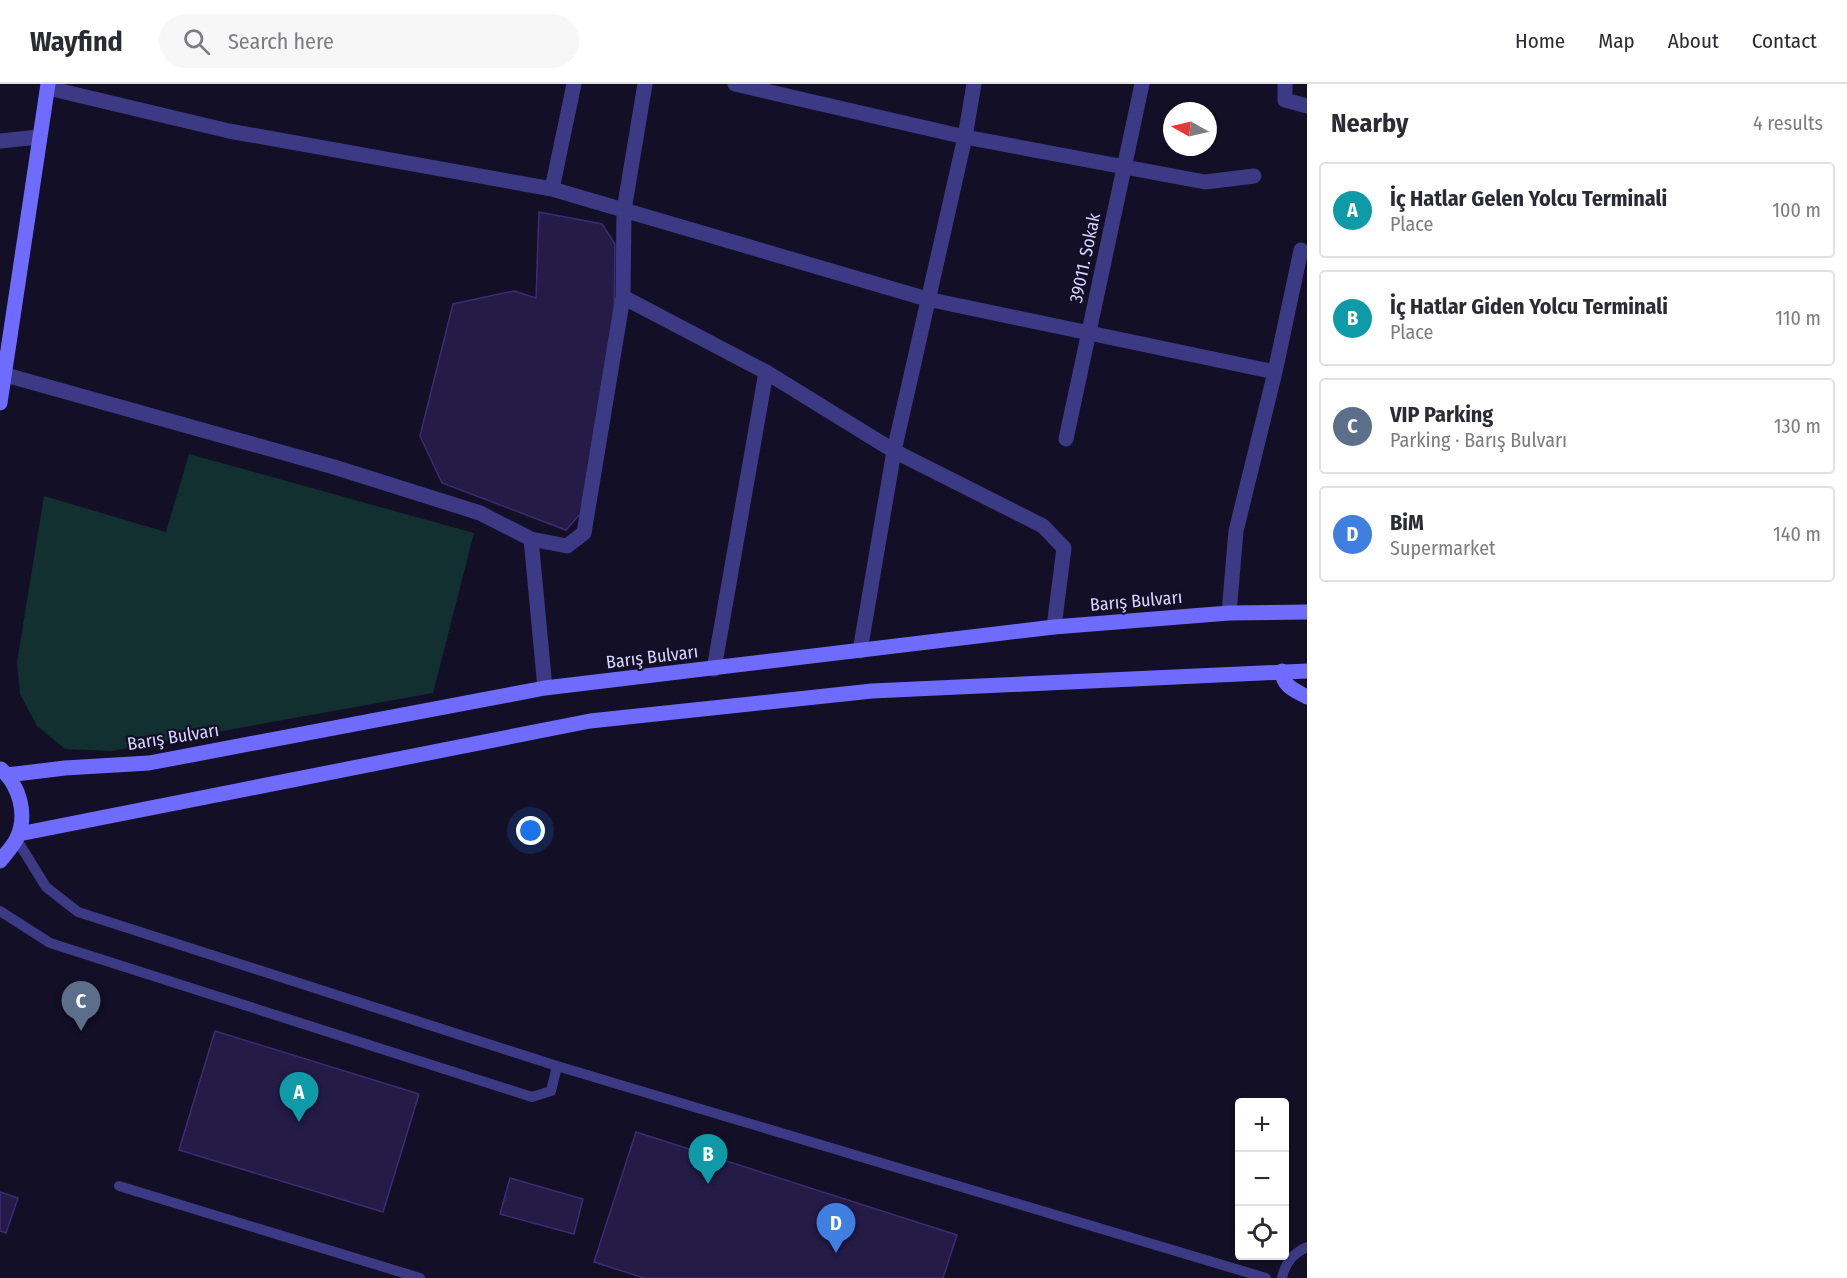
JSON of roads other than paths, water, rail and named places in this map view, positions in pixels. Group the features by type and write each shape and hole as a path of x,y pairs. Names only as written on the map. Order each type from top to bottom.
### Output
{"main road":[{"path":"0,403 48,86"},
{"name":"Barış Bulvarı","path":"4,771 149,763 545,688 1054,627 1229,613 1307,612"},
{"path":"1282,671 1282,679 1287,686 1307,697"},
{"path":"0,861 18,837 590,721 872,691 1307,671"},
{"name":"Barış Bulvarı","path":"4,771 16,787 21,802 22,818 18,837"}],"street":[{"path":"552,189 573,84"},
{"path":"6,375 345,471 480,513 531,539 567,546 584,533 623,297 624,210 645,84"},
{"path":"735,84 965,137 1124,168 1205,182 1254,176"},
{"path":"860,651 894,451 965,137 974,84"},
{"name":"39011. Sokak","path":"1066,440 1142,84"},
{"path":"1285,84 1285,100 1307,106"},
{"path":"48,86 229,131 552,189 927,299 1275,372"},
{"path":"0,141 39,138"},
{"path":"1229,613 1236,531 1275,372 1301,250"},
{"path":"623,297 766,372 894,451 1043,526 1064,548 1054,627"},
{"path":"714,669 766,372"},
{"path":"531,539 545,688"}],"lane":[{"path":"18,837 46,887 78,912 557,1066 1266,1278"},
{"path":"0,911 50,943 532,1097 551,1092 557,1066"},
{"path":"119,1186 420,1278"},
{"path":"1282,1278 1284,1268 1296,1252 1307,1247"}],"place":[{"name":"VIP Parking","path":"81,1031"},
{"name":"İç Hatlar Gelen Yolcu Terminali","path":"299,1122"},
{"name":"İç Hatlar Giden Yolcu Terminali","path":"708,1184"},
{"name":"BiM","path":"836,1253"}]}
